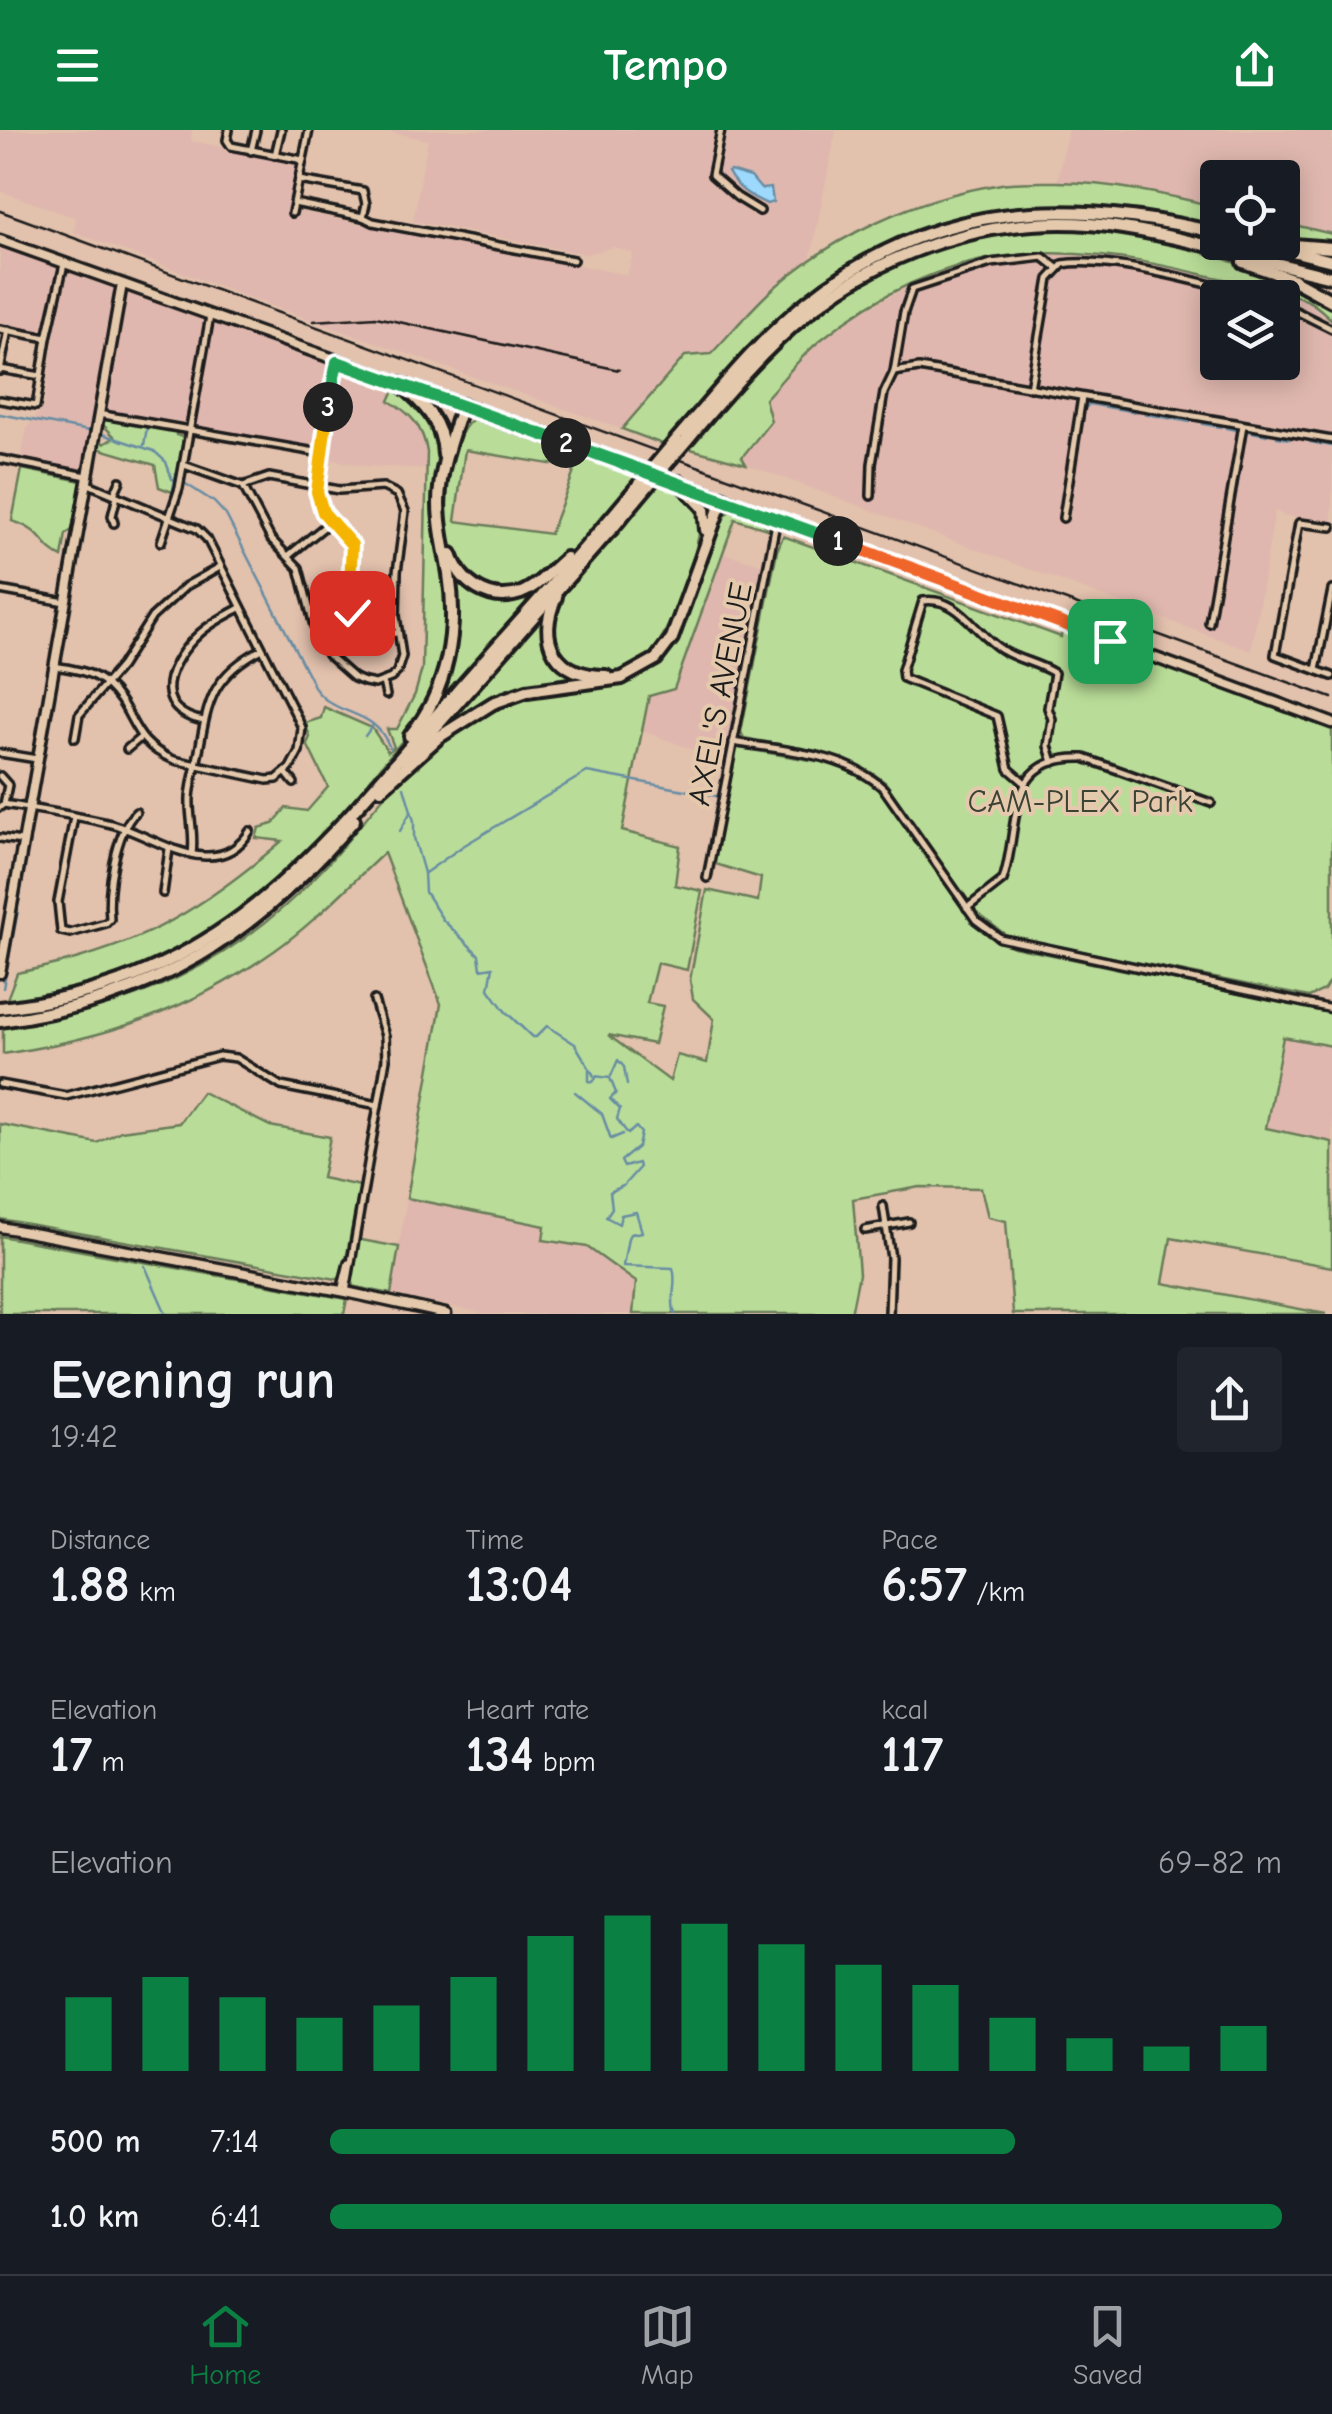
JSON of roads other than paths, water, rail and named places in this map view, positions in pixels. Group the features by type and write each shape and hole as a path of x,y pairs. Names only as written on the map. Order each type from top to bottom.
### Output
{"highway":[{"path":"2,1014 58,1010 117,994 171,972 222,944 282,897 381,789 778,328 836,281 884,253 955,226 1005,215 1060,210 1153,218 1200,228"},
{"path":"681,440 748,368 806,315 844,287 896,258 963,235 1022,226 1106,226 1332,277"},
{"path":"1166,237 1292,279 1332,301"},
{"path":"1300,244 1332,248"},
{"path":"1300,253 1332,261"},
{"path":"310,858 418,726 437,691 450,648 453,622 439,509 444,447 434,417 399,383"},
{"path":"464,406 448,468 444,516 454,565 472,586 496,595 522,592 611,524"},
{"path":"444,466 464,406"},
{"path":"680,482 704,508 706,530"},
{"path":"611,524 557,596 548,621 550,646 563,664 599,676 634,669 662,644 721,497"},
{"path":"381,789 439,737 493,703 539,689 622,678 656,659 672,638 721,497"},
{"path":"2,1014 92,991 175,958 227,929 310,858 611,524"}],"main road":[{"path":"0,240 680,482 1332,723"},
{"path":"0,973 122,284"},
{"path":"0,1227 344,1291 446,1314"}],"street":[{"path":"230,130 231,146 303,160"},
{"path":"251,151 256,130"},
{"path":"275,156 281,130"},
{"path":"292,212 309,130"},
{"path":"721,130 712,174 737,198 760,211"},
{"path":"299,180 363,192 363,217"},
{"path":"294,203 573,260"},
{"path":"871,496 872,464 884,393 894,372 912,289 991,262 1043,257 1057,268"},
{"path":"1030,388 1050,279 1057,268 1071,263 1126,269 1200,285"},
{"path":"0,400 36,406 46,338 64,264"},
{"path":"1300,313 1332,329"},
{"path":"161,542 184,464 210,316"},
{"path":"41,376 0,370 4,330 46,338"},
{"path":"337,362 316,484 319,502 330,522 349,534 354,552 349,603 352,613 367,629 398,633"},
{"path":"894,372 920,368 1332,440"},
{"path":"1063,518 1082,397"},
{"path":"98,414 321,453"},
{"path":"1209,624 1243,425"},
{"path":"0,459 87,480 197,530 207,539 302,728 302,740 288,771 268,780 196,766 160,754 140,738 106,684 89,674 54,666"},
{"path":"184,464 243,486 269,477 339,490 383,487 397,494 406,518 397,572 401,665 397,672 384,682 354,678 328,655 314,626 299,568 271,539 243,486"},
{"path":"114,523 120,482"},
{"name":"AXEL'S AVENUE","path":"708,878 777,518"},
{"path":"288,556 330,522"},
{"path":"1332,527 1299,523 1275,655 1332,676"},
{"path":"75,738 79,714 121,666 166,601 221,566"},
{"path":"0,598 1,590 65,602"},
{"path":"1316,670 1328,631 1332,590"},
{"path":"160,594 166,601"},
{"path":"1024,782 1009,769 997,716 914,684 901,674 923,602 930,600 958,609 1000,650 1054,673 1048,704 1052,724 1048,746 1053,762"},
{"path":"204,721 185,716 174,707 168,681 200,632 242,607"},
{"path":"130,633 137,638"},
{"path":"192,854 190,797 214,690 238,662 262,648"},
{"path":"384,682 386,695"},
{"path":"127,749 140,738"},
{"path":"734,742 841,762 871,777 884,789 967,908 988,931 1013,943 1332,1009"},
{"path":"0,752 37,759"},
{"path":"967,908 1003,880 1024,782 1034,770 1075,758 1094,760 1211,802"},
{"path":"288,771 294,783"},
{"path":"0,776 8,785 2,806 29,808 124,829 169,849 207,856 228,852 250,831"},
{"path":"74,817 58,902 60,931 70,933 106,924 110,919 108,896 124,829 136,812"},
{"path":"0,838 23,842"},
{"path":"163,894 169,849"},
{"path":"344,1291 387,1050 374,1000"},
{"path":"0,1086 66,1096 219,1056 244,1062 281,1086 378,1104"},
{"path":"883,1206 891,1279 888,1314"},
{"path":"865,1230 909,1222"}],"water":[{"path":"730,171 751,177 761,189 771,188 773,202 767,204 744,191"}],"waterway":[{"path":"1083,411 1089,404 1136,412"},
{"path":"0,414 89,431"},
{"path":"1146,414 1190,422"},
{"path":"1203,424 1221,427"},
{"path":"144,445 147,427"},
{"path":"1226,428 1236,430"},
{"path":"1247,431 1267,435"},
{"path":"102,434 154,451 166,462 172,479 178,481"},
{"path":"1277,437 1290,439"},
{"path":"1310,442 1332,446"},
{"path":"173,489 176,474 178,477"},
{"path":"186,484 226,515 316,690 335,706 375,726 390,748"},
{"path":"365,736 373,725"},
{"path":"425,873 587,772 717,796"},
{"path":"404,787 414,821 425,892 443,920 479,955 481,969 493,967 489,989 532,1037 547,1026 575,1044 594,1076 610,1078 616,1093 610,1099 620,1109 617,1119 628,1134 636,1127 641,1133 638,1147 621,1161 624,1167 638,1163 639,1168 623,1186 610,1192 612,1208 606,1217 619,1224 621,1215 636,1212 642,1232 630,1234 623,1266 673,1268 675,1314"},
{"path":"400,831 411,811"},
{"path":"19,902 28,842"},
{"path":"3,988 18,910"},
{"path":"611,1076 618,1060 624,1067 627,1085"},
{"path":"589,1069 589,1081 596,1078"},
{"path":"575,1092 602,1114 611,1139 623,1134"},
{"path":"145,1266 166,1314"}],"railway":[{"path":"0,211 1332,698"},
{"path":"314,321 376,317 619,370"}],"park label":[{"name":"CAM-PLEX Park","path":"1080,801"}]}
